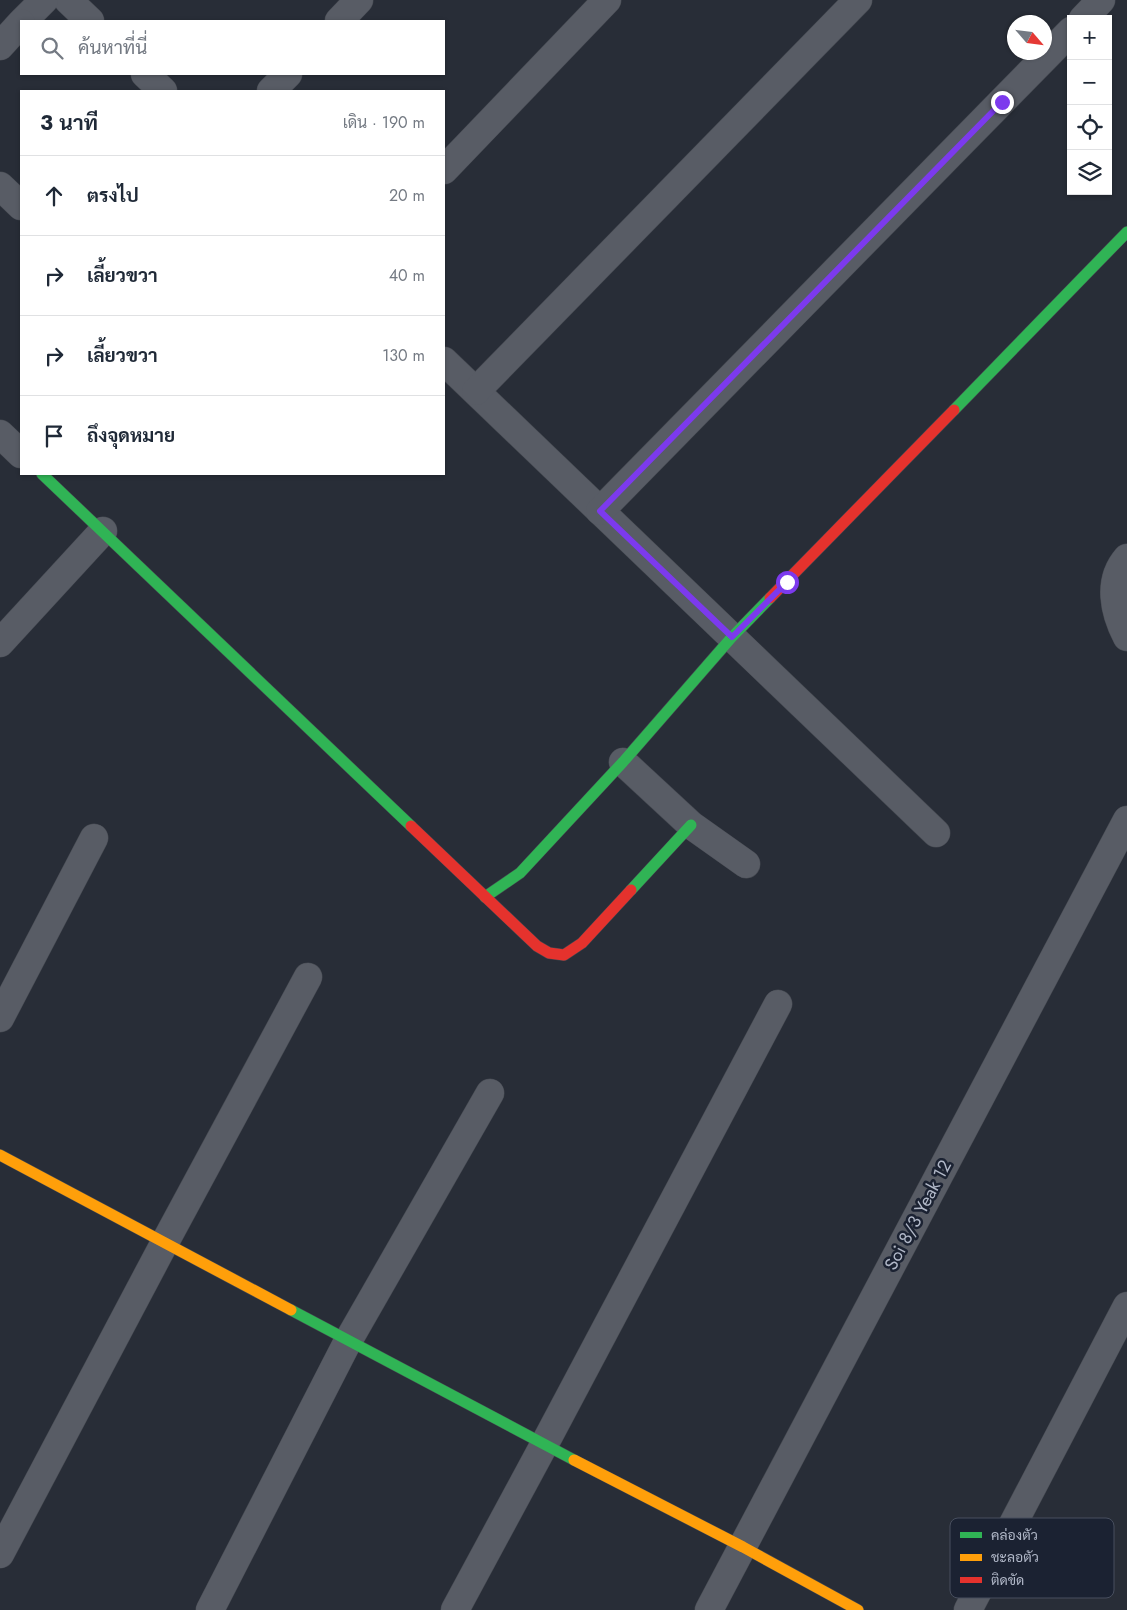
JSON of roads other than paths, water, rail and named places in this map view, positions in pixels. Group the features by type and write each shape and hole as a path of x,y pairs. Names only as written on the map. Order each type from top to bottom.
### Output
{"street":[{"path":"24,20 44,0"},
{"path":"68,0 89,20"},
{"path":"340,20 359,0"},
{"path":"445,169 607,0"},
{"path":"476,391 858,0"},
{"path":"1087,15 1101,0"},
{"path":"0,46 20,24"},
{"path":"600,511 1067,35"},
{"path":"146,75 162,90"},
{"path":"272,90 287,75"},
{"path":"0,186 20,205"},
{"path":"485,897 520,873 623,762 732,637 1127,232"},
{"path":"445,361 936,833"},
{"path":"0,434 20,453"},
{"path":"43,475 104,531 485,897 537,946 549,953 564,955 582,943 691,825"},
{"path":"0,643 104,531"},
{"path":"1127,558 1116,576 1114,590 1118,619 1127,637"},
{"path":"623,762 691,825 746,864"},
{"name":"Soi 8/3 Yeak 12","path":"709,1610 1119,853 1127,820"},
{"path":"0,1018 94,838"},
{"path":"0,1554 164,1244 308,978"},
{"path":"455,1610 778,1004"},
{"path":"210,1610 348,1341 490,1093"},
{"path":"0,1155 164,1244 544,1445 743,1547 858,1610"},
{"path":"1016,1518 1127,1306"},
{"path":"968,1610 974,1598"}]}
